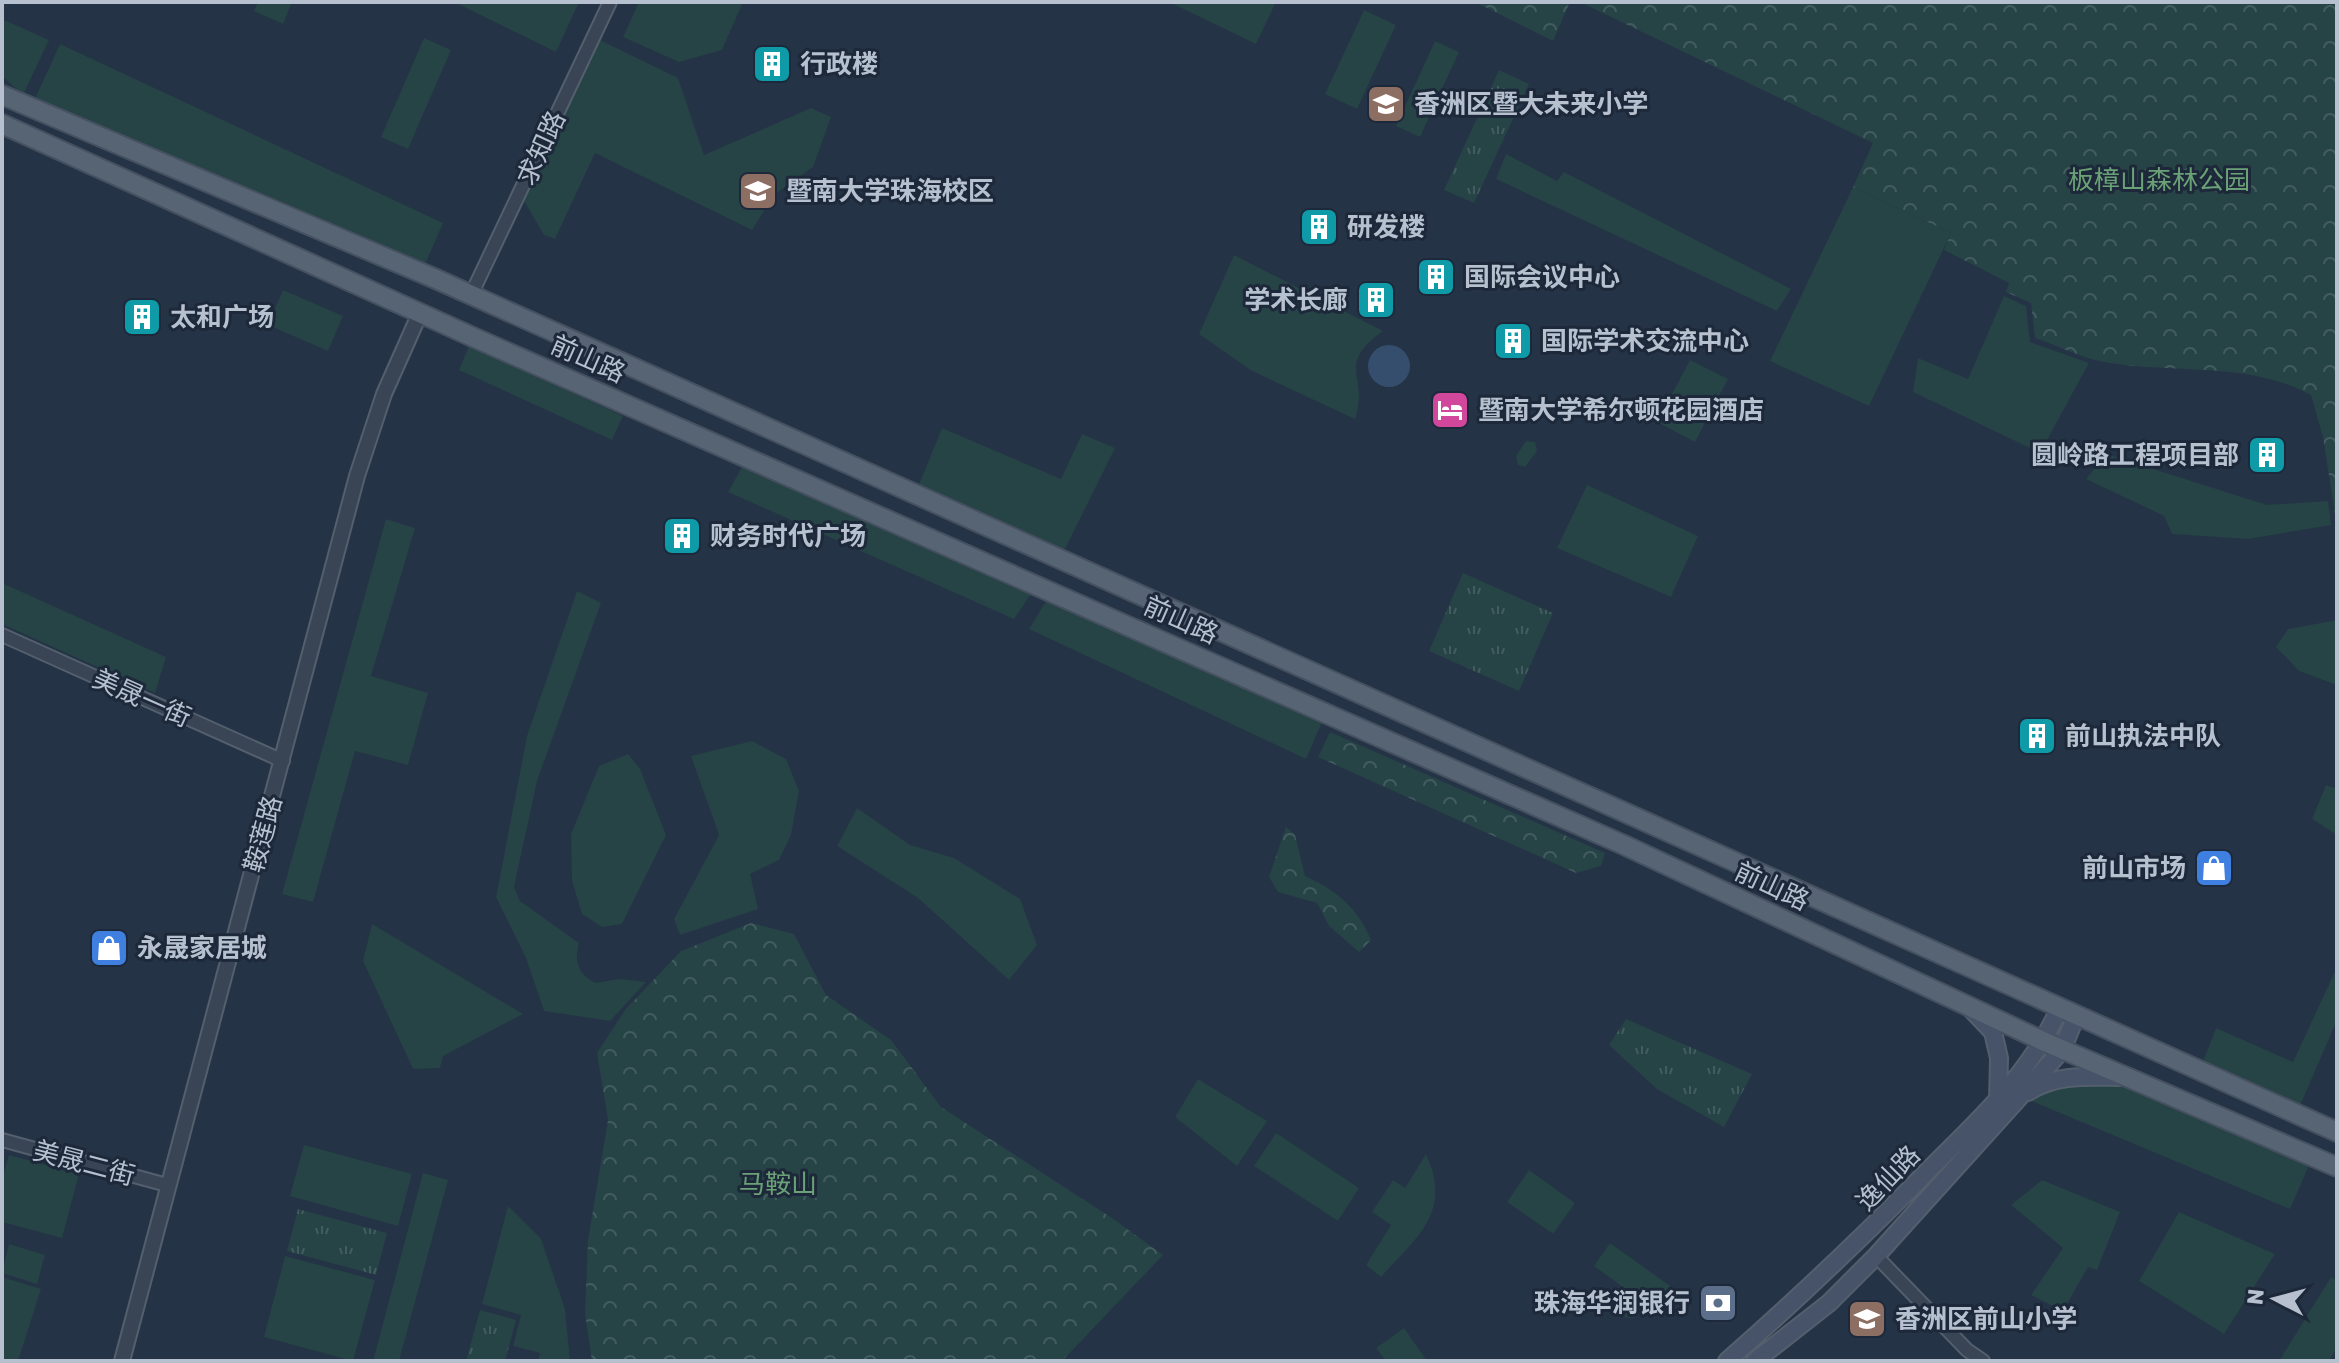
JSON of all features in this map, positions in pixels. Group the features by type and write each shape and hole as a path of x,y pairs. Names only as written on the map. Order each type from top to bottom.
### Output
{"main road":[{"path":"2,87 26,105"},
{"name":"前山路","path":"2,95 471,295 1077,564 2337,1132"},
{"name":"前山路","path":"2,124 420,313 1624,845 2053,1046 2337,1167"},
{"path":"1968,1006 1993,1032 1999,1058 2003,1106 2045,1082 2087,1076 2128,1077"},
{"name":"逸仙路","path":"1755,1361 1829,1303 1876,1256 2053,1046 2068,1012"},
{"name":"逸仙路","path":"1727,1361 2003,1106"}],"street":[{"name":"求知路","path":"471,295 610,2"},
{"name":"鞍莲路","path":"122,1361 357,476 384,394 420,313"},
{"name":"美晟一街","path":"2,635 283,761"},
{"name":"美晟二街","path":"2,1140 167,1185"},
{"path":"1876,1256 1967,1350 1983,1361"}],"green space":[{"path":"258,2 292,2 283,24 254,11"},
{"path":"454,2 579,2 556,52"},
{"path":"639,2 743,2 722,50 679,62 623,37"},
{"path":"1169,2 1276,2 1256,44"},
{"path":"1475,2 1570,2 1553,41"},
{"name":"板樟山森林公园","path":"1580,2 2337,2 2337,527 2323,437 2311,395 2261,377 2099,361 2035,338 2031,303 2006,292 2009,283 1944,250 1951,233 1853,187 1873,143"},
{"path":"1364,10 1396,25 1357,109 1325,94"},
{"path":"2,19 49,40 23,95 2,76"},
{"path":"424,38 451,50 408,149 381,137"},
{"path":"598,39 678,78 704,155 811,108 831,117 813,167 774,195 752,230 595,153 555,239 544,235 524,201"},
{"path":"1435,41 1459,52 1420,137 1396,126"},
{"path":"60,44 443,223 423,269 33,103"},
{"path":"1499,70 1529,84 1474,203 1444,190"},
{"path":"1506,154 1557,181 1564,172 1791,289 1777,311 1496,179"},
{"path":"1853,187 1951,233 1869,406 1770,361"},
{"path":"1234,255 1383,331 1360,353 1356,372 1359,392 1355,419 1252,371 1199,334"},
{"path":"283,290 343,316 328,351 268,325"},
{"path":"2004,296 2026,306 2030,342 2089,363 2040,453 1913,392 1918,358 1968,379"},
{"path":"469,346 623,416 612,440 459,370"},
{"path":"1690,360 1728,379 1695,442 1657,422"},
{"path":"942,428 1061,479 1082,434 1115,448 1063,553 917,489"},
{"path":"1526,441 1535,442 1537,451 1525,467 1518,465 1516,456"},
{"path":"2106,454 2267,505 2328,501 2331,525 2248,539 2172,534 2164,516 2086,479"},
{"path":"744,463 1031,594 1014,619 728,492"},
{"path":"1587,485 1698,536 1671,597 1557,548"},
{"path":"386,519 415,528 371,676 428,693 408,765 355,751 313,902 282,894"},
{"path":"1463,573 1553,613 1519,691 1429,651"},
{"path":"2,583 166,657 155,693 2,624"},
{"path":"577,591 601,603 537,781 514,887 520,901 579,943 579,967 589,979 595,983 619,979 646,982 610,1021 544,1011 526,958 496,897 527,736"},
{"path":"1048,598 1323,720 1306,759 1029,629"},
{"path":"2337,620 2337,685 2299,671 2276,647 2288,629"},
{"path":"1330,732 1605,853 1601,866 1576,873 1318,757"},
{"path":"752,741 786,759 799,791 791,835 779,860 750,874 758,909 680,935 674,919 719,835 691,756"},
{"path":"628,754 640,769 666,835 622,924 602,927 582,914 572,881 571,834 599,766"},
{"path":"2326,785 2337,789 2337,835 2312,819"},
{"path":"857,808 910,845 954,858 1020,899 1037,945 1009,980 918,898 837,846"},
{"path":"1286,827 1295,835 1305,876 1327,887 1360,918 1371,940 1359,952 1329,926 1317,903 1278,892 1269,877"},
{"name":"马鞍山","path":"751,923 794,934 826,995 891,1040 941,1107 1112,1218 1163,1255 1062,1361 592,1361 585,1313 588,1240 608,1120 597,1053 625,1010 681,951"},
{"path":"372,924 523,1014 443,1056 440,1068 413,1069 363,961"},
{"path":"2337,967 2337,1020 2299,1108 2201,1067 2216,1028 2293,1062"},
{"path":"1626,1019 1752,1074 1724,1127 1657,1089 1609,1045"},
{"path":"1198,1079 1267,1121 1237,1166 1175,1117"},
{"path":"2125,1086 2310,1163 2290,1209 2029,1100 2047,1089"},
{"path":"1276,1133 1359,1188 1338,1221 1254,1166"},
{"path":"304,1145 412,1174 398,1226 290,1196"},
{"path":"1426,1154 1433,1174 1433,1208 1418,1236 1381,1277 1366,1265 1391,1225 1372,1212 1393,1180 1405,1188"},
{"path":"9,1155 79,1174 62,1238 2,1222 2,1179"},
{"path":"1529,1170 1575,1203 1553,1234 1507,1202"},
{"path":"423,1173 448,1180 399,1361 373,1361"},
{"path":"2042,1180 2120,1212 2097,1270 2088,1267 2063,1311 2031,1295 2063,1248 2011,1205"},
{"path":"508,1206 541,1239 565,1309 570,1361 538,1361 540,1353 513,1346 521,1315 482,1304"},
{"path":"298,1209 387,1233 376,1275 287,1251"},
{"path":"2179,1212 2275,1254 2224,1334 2139,1281"},
{"path":"1610,1243 1673,1288 1634,1318 1622,1317 1624,1288 1594,1266"},
{"path":"9,1244 45,1255 37,1284 2,1273"},
{"path":"285,1256 375,1280 353,1361 264,1337"},
{"path":"2,1277 41,1289 18,1361 2,1361"},
{"path":"2331,1277 2337,1281 2337,1347 2329,1361 2279,1361"},
{"path":"480,1310 516,1320 505,1361 466,1361"},
{"path":"1404,1328 1427,1361 1386,1361 1376,1348"}],"water":[{"path":"1389,345 1404,351 1410,366 1404,381 1389,387 1374,381 1368,366 1374,351"}],"place":[{"name":"行政楼","path":"772,64"},
{"name":"香洲区暨大未来小学","path":"1386,104"},
{"name":"暨南大学珠海校区","path":"758,191"},
{"name":"研发楼","path":"1319,227"},
{"name":"国际会议中心","path":"1436,277"},
{"name":"学术长廊","path":"1376,300"},
{"name":"太和广场","path":"142,317"},
{"name":"国际学术交流中心","path":"1513,341"},
{"name":"暨南大学希尔顿花园酒店","path":"1450,410"},
{"name":"圆岭路工程项目部","path":"2267,455"},
{"name":"财务时代广场","path":"682,536"},
{"name":"前山执法中队","path":"2037,736"},
{"name":"前山市场","path":"2214,868"},
{"name":"永晟家居城","path":"109,948"},
{"name":"珠海华润银行","path":"1718,1303"},
{"name":"香洲区前山小学","path":"1867,1319"}]}
